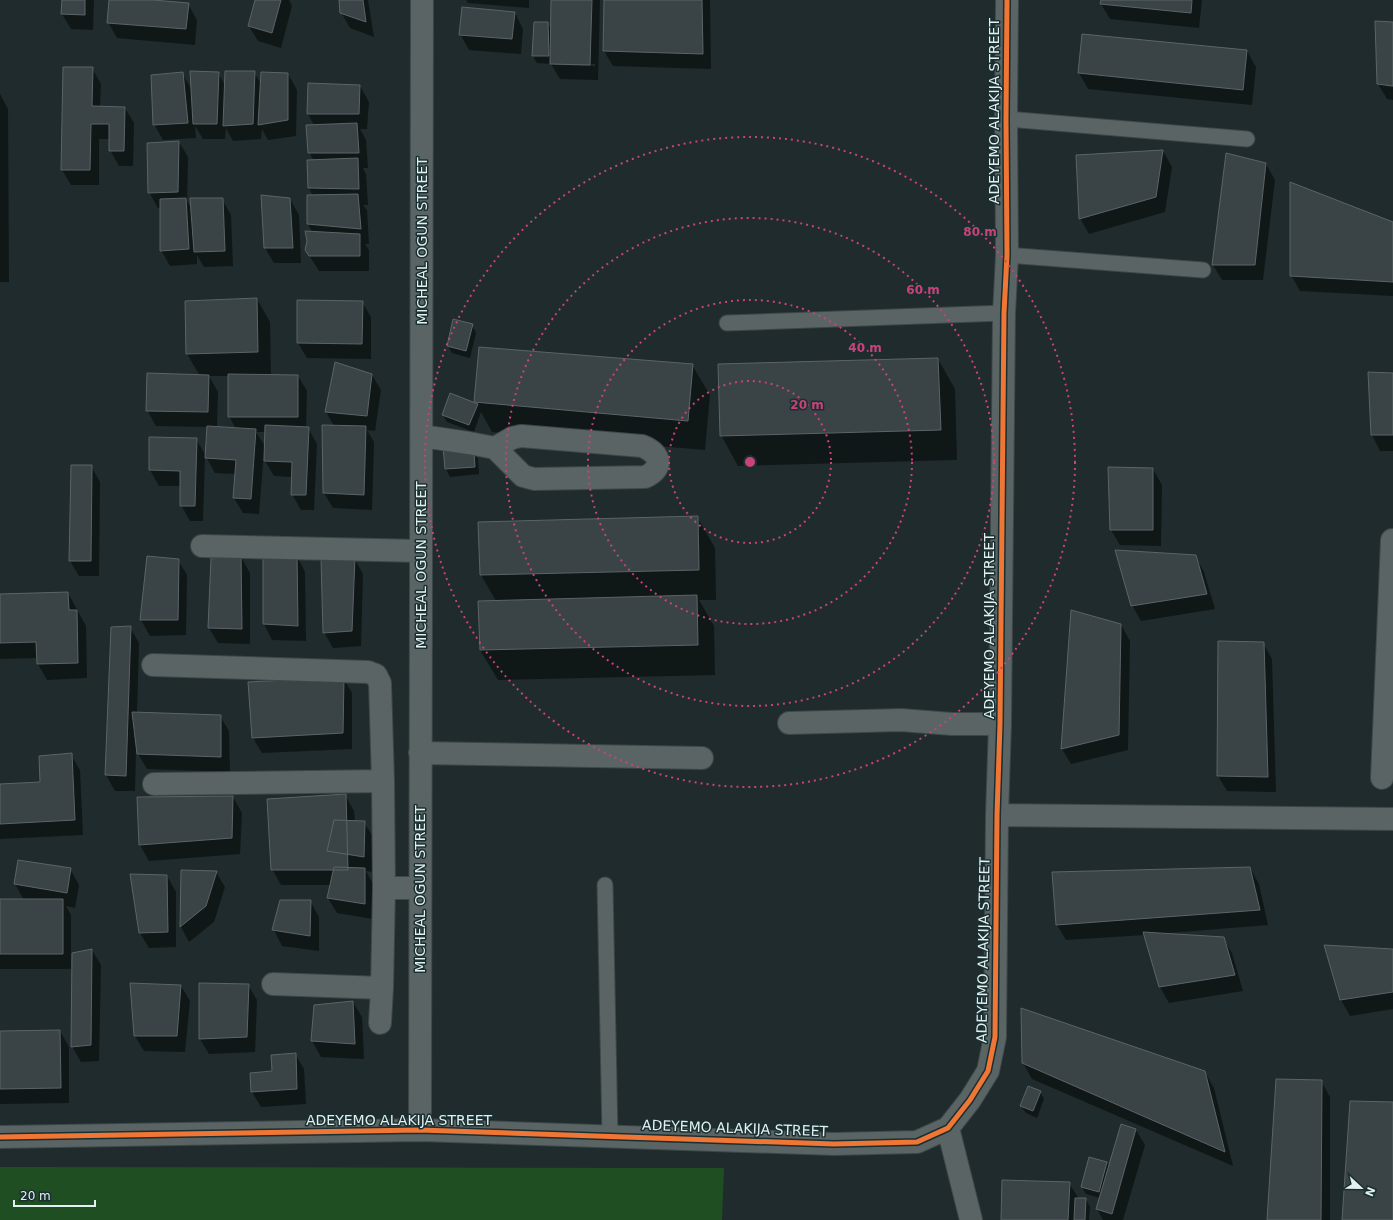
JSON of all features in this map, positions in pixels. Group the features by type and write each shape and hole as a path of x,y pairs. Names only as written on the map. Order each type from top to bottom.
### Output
{"street":[{"name":"MICHEAL OGUN STREET","path":"420,1130 422,0"},
{"name":"ADEYEMO ALAKIJA STREET","path":"0,1137 420,1130 834,1144 917,1142 948,1128 970,1100 988,1071 995,1037 1004,313 1007,255 1007,0"},
{"path":"422,436 495,448 523,476 534,479 645,477 653,473 658,467 658,460 654,453 642,446 521,436 512,438 495,448"},
{"path":"1382,778 1390,654 1392,540"},
{"path":"202,546 421,551"},
{"path":"154,665 354,671 368,672 376,675 380,683 383,781 384,888 380,1023"},
{"path":"789,723 900,720 952,724 1000,724"},
{"path":"420,753 702,758"},
{"path":"154,784 383,781"},
{"path":"997,815 1393,819"},
{"path":"384,888 420,888"},
{"path":"273,984 382,988"},
{"path":"948,1128 971,1220"}],"lane":[{"path":"1006,119 1247,139"},
{"path":"1007,255 1203,270"},
{"path":"727,323 1004,313"},
{"path":"605,884 610,1136"}],"green space":[{"path":"0,1167 724,1168 722,1220 0,1220"}],"building":[{"path":"62,0 85,0 85,15 61,14"},
{"path":"109,0 153,0 189,3 186,29 107,23"},
{"path":"255,0 281,0 272,33 248,26"},
{"path":"339,0 363,0 366,22 340,13"},
{"path":"551,0 592,0 590,65 550,64"},
{"path":"604,0 702,0 703,54 603,51"},
{"path":"1101,0 1192,0 1191,13 1100,4"},
{"path":"462,7 515,12 512,39 459,35"},
{"path":"1375,21 1393,22 1393,86 1377,84"},
{"path":"534,22 548,22 549,56 532,56"},
{"path":"1082,34 1247,50 1243,90 1078,73"},
{"path":"63,67 93,67 92,106 125,107 124,151 109,151 109,124 91,124 90,170 61,170"},
{"path":"190,71 219,72 217,124 193,124"},
{"path":"225,71 255,71 253,124 223,126"},
{"path":"183,72 188,123 153,125 151,75"},
{"path":"261,72 288,73 288,120 258,125"},
{"path":"308,83 360,85 359,114 307,114"},
{"path":"357,123 359,153 308,153 306,125"},
{"path":"179,141 178,192 148,193 147,143"},
{"path":"1163,150 1156,197 1079,219 1076,155"},
{"path":"1226,153 1266,163 1255,265 1212,265"},
{"path":"358,158 359,189 308,188 307,160"},
{"path":"1290,182 1393,222 1393,282 1290,276"},
{"path":"358,194 361,229 307,224 307,195"},
{"path":"261,195 290,198 293,248 264,248"},
{"path":"186,198 189,249 160,251 160,199"},
{"path":"190,198 223,198 225,251 194,252"},
{"path":"305,231 360,234 360,256 309,256 305,250 307,241"},
{"path":"257,298 258,352 186,354 185,301"},
{"path":"297,300 363,301 362,344 297,343"},
{"path":"453,319 473,324 466,351 447,346"},
{"path":"479,347 693,364 688,421 474,402"},
{"path":"938,358 941,430 720,436 718,364"},
{"path":"335,362 372,374 367,416 325,412"},
{"path":"1368,372 1393,373 1393,435 1371,435"},
{"path":"147,373 209,375 208,412 146,411"},
{"path":"228,374 298,375 298,417 228,417"},
{"path":"450,393 478,404 469,425 442,415"},
{"path":"265,425 309,427 306,495 291,495 292,462 264,461"},
{"path":"322,425 366,426 364,495 323,493"},
{"path":"207,426 256,429 251,499 233,498 236,460 205,458"},
{"path":"149,437 197,438 195,506 180,506 180,471 149,470"},
{"path":"443,447 474,450 475,467 445,469"},
{"path":"71,465 92,465 91,561 69,561"},
{"path":"1108,467 1153,468 1153,530 1110,530"},
{"path":"698,516 699,570 480,575 478,522"},
{"path":"1115,550 1196,555 1207,594 1131,606"},
{"path":"297,555 298,626 263,624 263,557"},
{"path":"147,556 179,559 178,620 140,620"},
{"path":"241,556 242,629 208,628 211,558"},
{"path":"355,557 352,631 323,633 321,559"},
{"path":"68,592 69,610 77,610 78,663 37,664 36,642 0,643 0,594"},
{"path":"697,595 698,645 480,650 478,601"},
{"path":"1071,610 1121,624 1119,735 1061,749"},
{"path":"131,626 126,776 105,775 111,627"},
{"path":"1218,641 1264,642 1268,777 1217,776"},
{"path":"344,677 343,733 252,738 248,682"},
{"path":"132,712 221,715 221,757 137,754"},
{"path":"72,753 75,820 0,824 0,784 40,782 39,756"},
{"path":"346,794 348,870 271,870 267,799"},
{"path":"233,796 232,838 139,845 137,797"},
{"path":"334,820 365,821 364,857 327,851"},
{"path":"18,860 71,868 67,893 14,884"},
{"path":"334,867 365,868 365,904 327,898"},
{"path":"1250,867 1260,910 1056,925 1052,872"},
{"path":"181,870 217,871 206,906 180,927"},
{"path":"130,874 167,875 168,932 139,933"},
{"path":"0,899 63,899 63,954 0,954"},
{"path":"280,900 311,900 310,936 272,930"},
{"path":"1143,932 1224,937 1235,975 1159,987"},
{"path":"1324,945 1393,949 1393,992 1340,1000"},
{"path":"92,949 91,1045 71,1047 72,953"},
{"path":"130,983 181,985 177,1036 134,1036"},
{"path":"199,983 249,984 247,1037 199,1039"},
{"path":"353,1001 355,1044 311,1041 314,1005"},
{"path":"1021,1008 1205,1071 1225,1152 1022,1063"},
{"path":"60,1030 61,1088 0,1089 0,1031"},
{"path":"296,1053 297,1089 251,1092 250,1073 272,1071 271,1055"},
{"path":"1276,1079 1322,1080 1321,1220 1267,1220"},
{"path":"1028,1086 1041,1091 1033,1111 1020,1106"},
{"path":"1350,1101 1393,1102 1393,1220 1342,1220"},
{"path":"1121,1124 1136,1129 1112,1214 1096,1209"},
{"path":"1089,1157 1107,1162 1099,1192 1081,1187"},
{"path":"1002,1180 1070,1182 1068,1220 1001,1220"},
{"path":"1075,1198 1086,1198 1085,1220 1074,1220"}],"cycle path":[{"path":"0,1137 420,1130 834,1144 917,1142 948,1128 970,1100 988,1071 995,1037 1004,313 1007,255 1007,0"}]}
